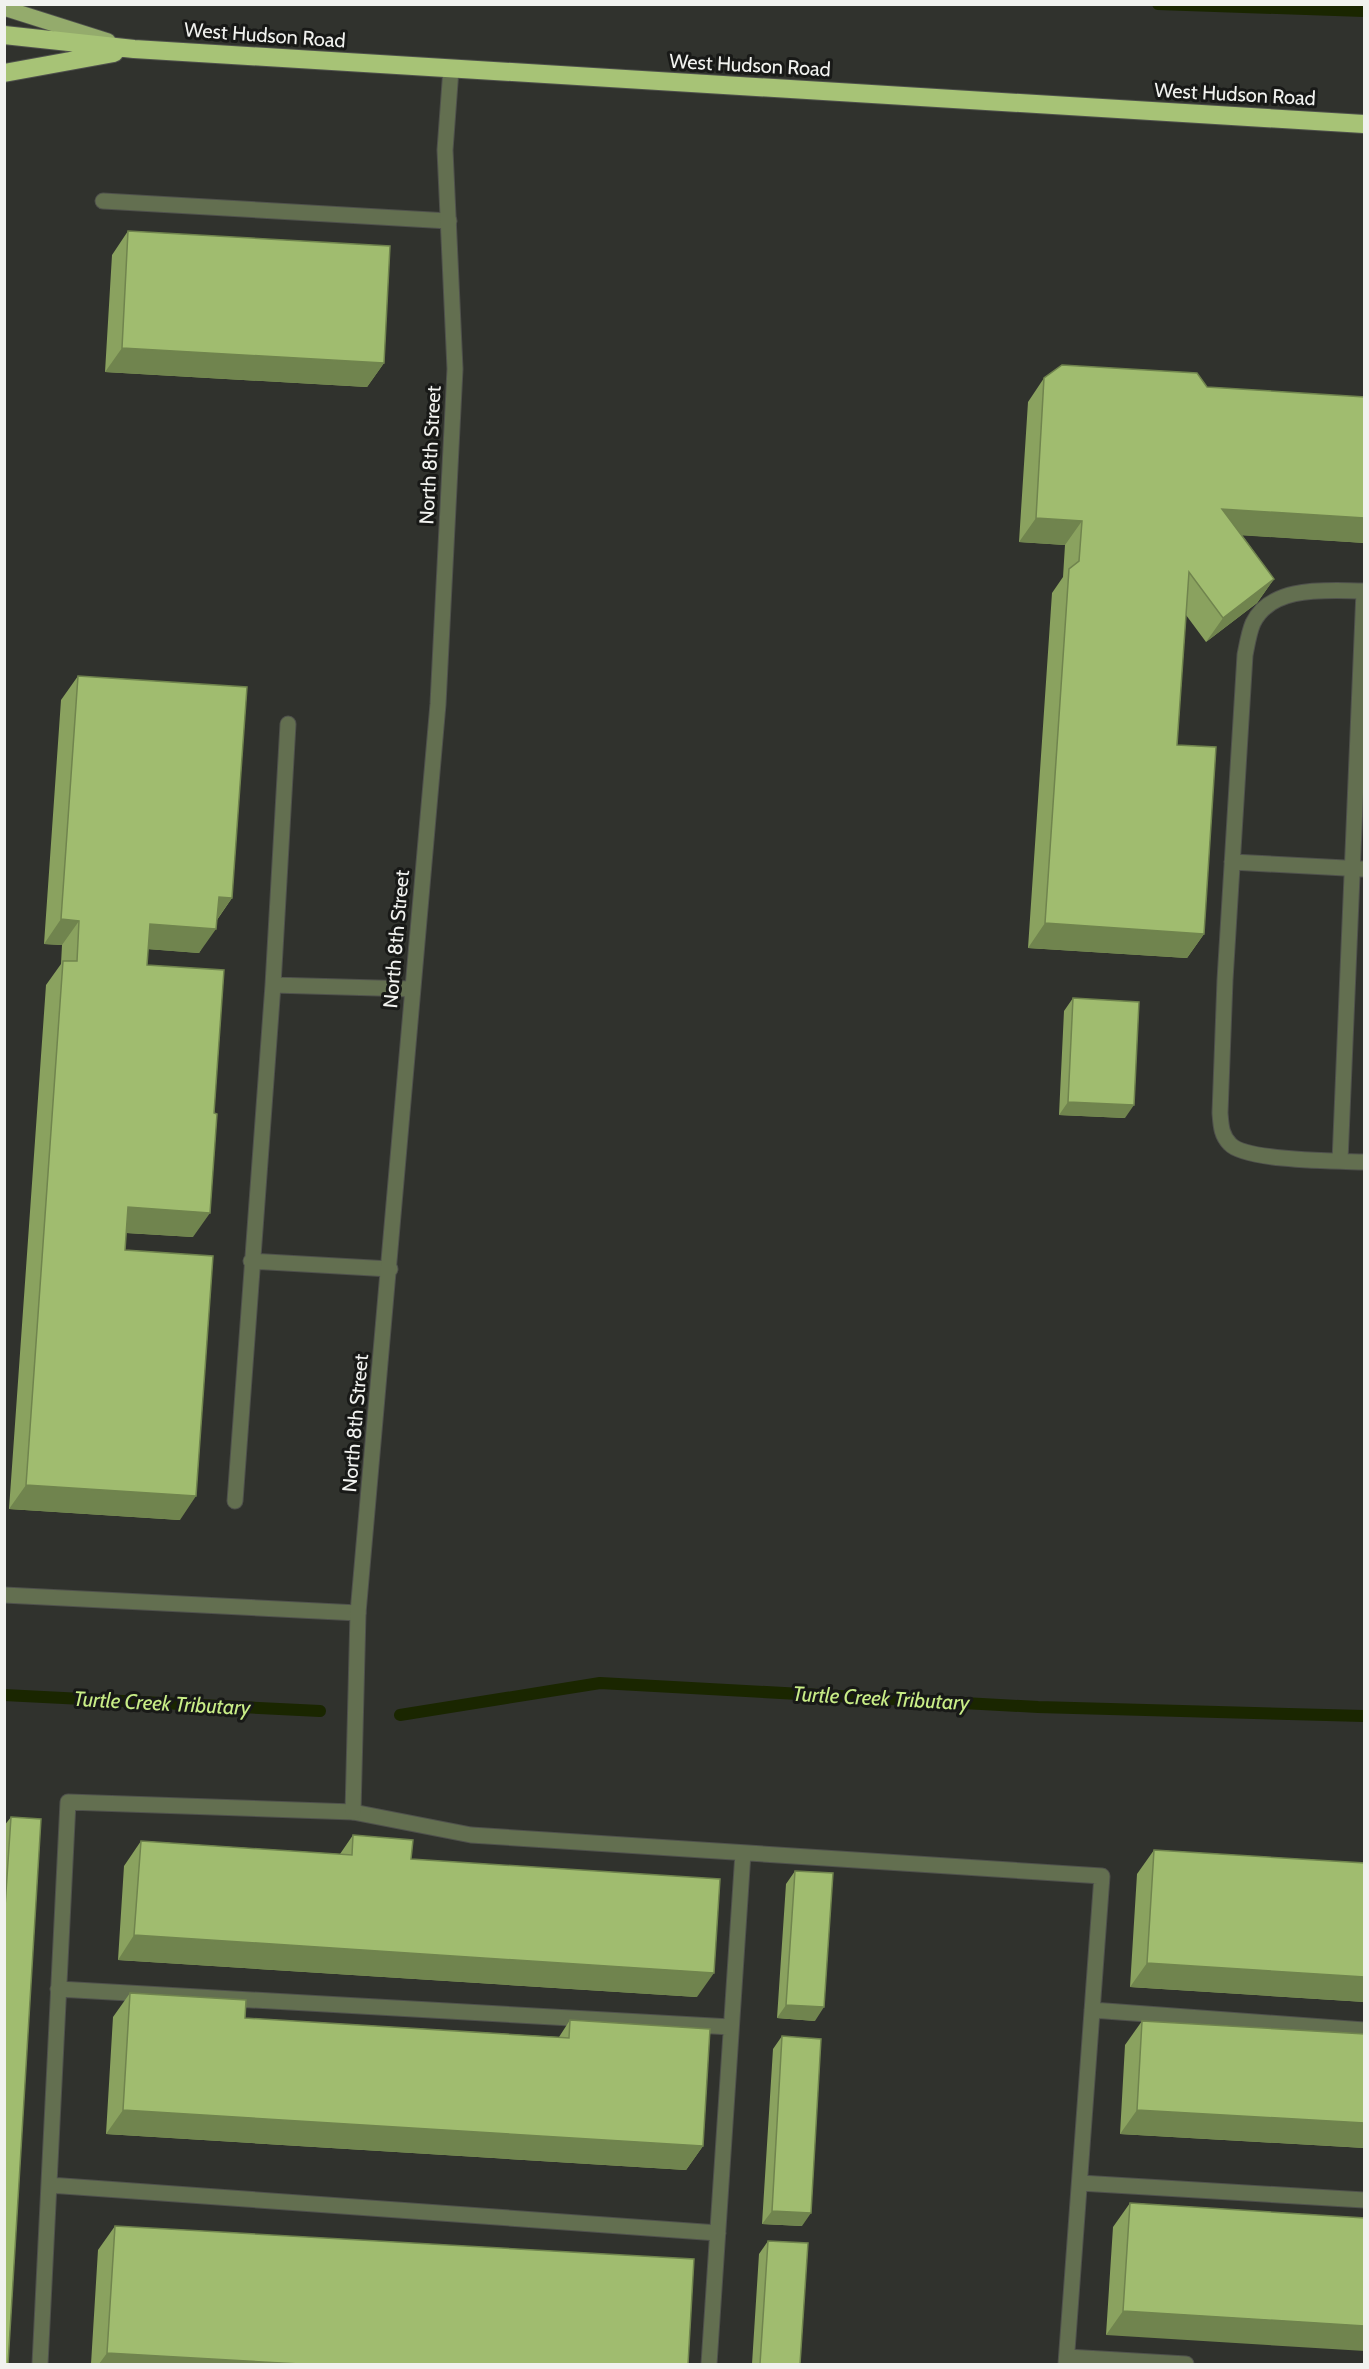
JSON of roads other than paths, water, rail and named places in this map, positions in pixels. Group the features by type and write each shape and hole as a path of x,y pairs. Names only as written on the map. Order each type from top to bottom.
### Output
{"highway":[{"name":"West Hudson Road","path":"4,35 134,49 1365,124"},
{"name":"West Hudson Road","path":"4,73 134,49"}],"main road":[{"name":"West Hudson Road","path":"4,8 134,49"}],"street":[{"name":"North 8th Street","path":"353,1812 358,1613 438,704 455,369 446,150 451,69"},
{"path":"103,201 449,221"},
{"path":"1340,1161 1359,868 1364,591 1298,592 1271,603 1253,622 1245,655 1226,980 1221,1131 1231,1146 1252,1153 1278,1158 1340,1161 1365,1162"},
{"path":"236,1501 251,1261 273,985 288,724"},
{"path":"1232,862 1359,868"},
{"path":"273,985 412,989"},
{"path":"251,1261 390,1269"},
{"path":"4,1595 358,1613"},
{"path":"40,2364 68,1802 353,1812 471,1835 1102,1876 1067,2361 1186,2364"},
{"path":"709,2364 743,1853"},
{"path":"58,1989 731,2027"},
{"path":"1092,2010 1365,2030"},
{"path":"1080,2183 1365,2200"},
{"path":"49,2185 718,2233"}],"waterway":[{"name":"Turtle Creek Tributary","path":"1158,4 1364,11"},
{"name":"Turtle Creek Tributary","path":"400,1715 600,1683 1038,1707 1364,1716"},
{"name":"Turtle Creek Tributary","path":"4,1695 320,1711"}]}
